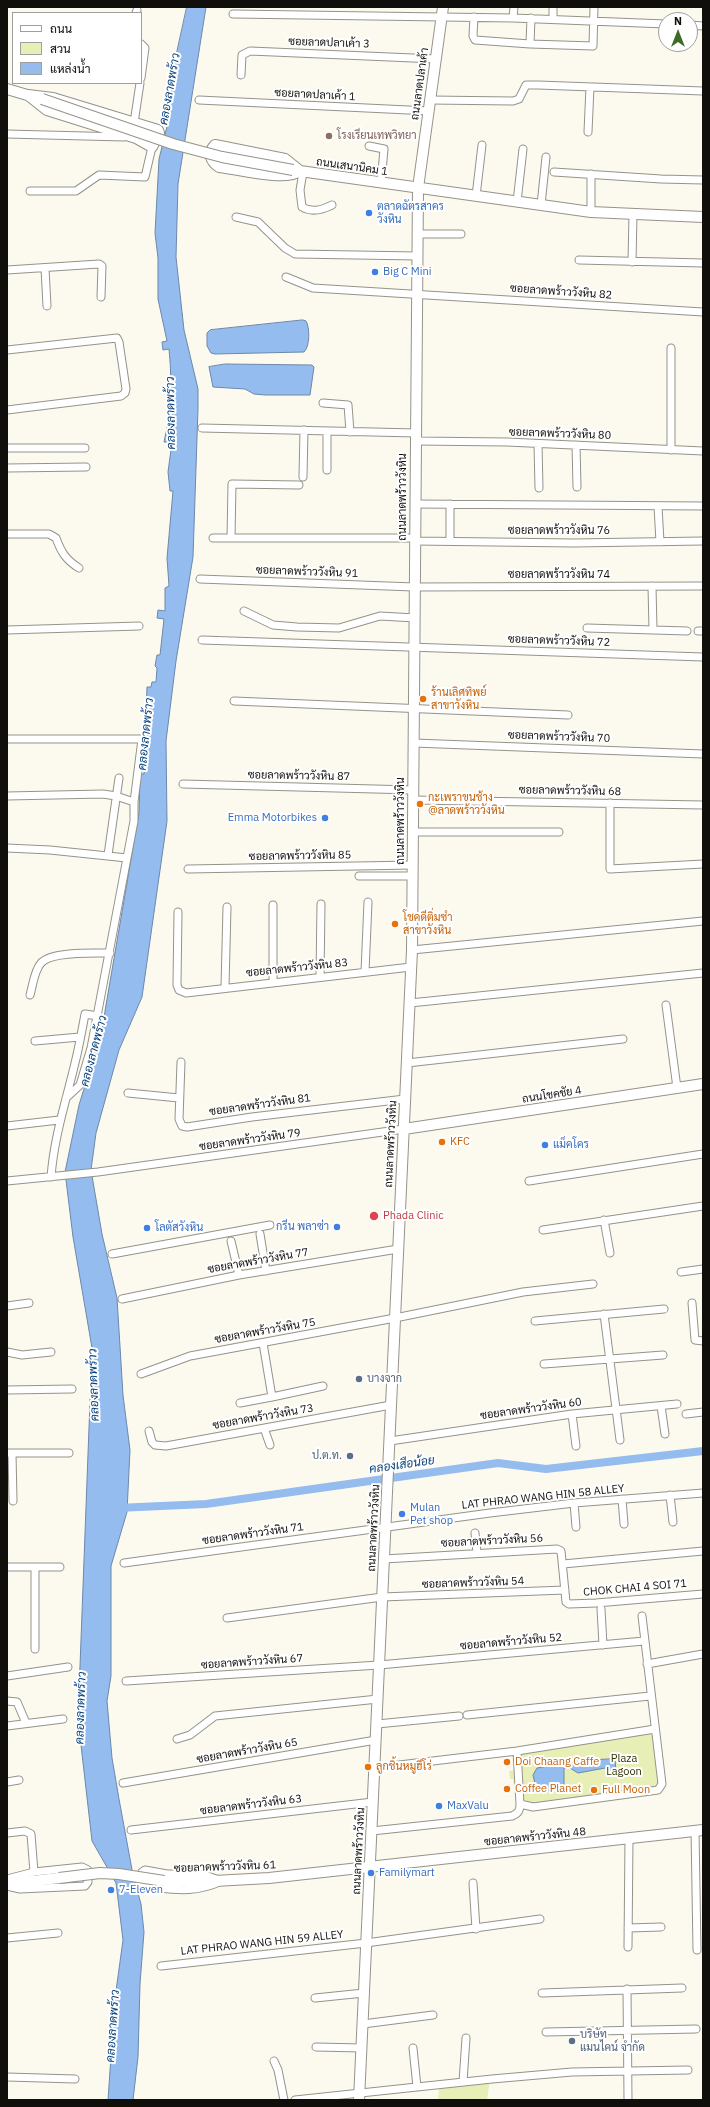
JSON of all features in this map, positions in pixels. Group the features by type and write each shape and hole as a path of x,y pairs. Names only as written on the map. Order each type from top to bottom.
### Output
{"street":[{"path":"513,18 514,7"},
{"path":"553,7 553,19"},
{"path":"474,17 473,36 475,40 530,44 593,46 594,7"},
{"path":"232,14 442,12 474,17 658,24"},
{"name":"ถนนลาดปลาเค้า","path":"418,188 442,12"},
{"path":"530,44 531,18"},
{"path":"142,45 145,48 142,70"},
{"name":"ซอยลาดปลาเค้า 3","path":"241,75 242,55 250,51 436,59"},
{"path":"134,123 140,84"},
{"path":"430,100 506,102 519,99 526,86 703,91"},
{"path":"588,132 590,87"},
{"name":"ถนนเสนานิคม 1","path":"7,89 42,99 180,146 222,157 381,184 590,212 703,217"},
{"path":"28,95 53,98 159,131 152,147 145,177 99,175 76,191 30,191"},
{"path":"28,95 47,110 136,138 152,147"},
{"name":"ซอยลาดปลาเค้า 1","path":"199,100 429,111"},
{"path":"7,134 136,138"},
{"path":"299,171 296,175 284,176 219,167 213,163 210,157 212,148 216,145 285,159 299,171 302,207 309,211 323,209 332,205"},
{"path":"476,196 482,145"},
{"path":"369,146 384,149 381,184"},
{"path":"517,202 523,149"},
{"path":"541,205 546,157"},
{"path":"554,172 661,180 703,180"},
{"path":"590,174 590,212"},
{"name":"ถนนลาดพร้าววังหิน","path":"359,2097 412,967 418,188"},
{"path":"632,262 633,214"},
{"path":"236,217 258,222 284,248 295,254 417,256"},
{"path":"418,234 461,234"},
{"path":"579,260 703,263"},
{"path":"7,270 99,264 102,266 101,297"},
{"path":"45,268 47,306"},
{"name":"ซอยลาดพร้าววังหิน 82","path":"286,277 313,288 417,293 703,312"},
{"path":"7,350 117,338 119,342 126,389 125,393 121,396 7,410"},
{"path":"670,348 671,450"},
{"path":"323,402 348,405 350,432"},
{"name":"ซอยลาดพร้าววังหิน 80","path":"202,428 350,432 538,444 703,451"},
{"path":"303,477 304,430"},
{"path":"327,431 327,470"},
{"path":"538,444 538,488"},
{"path":"576,445 577,487"},
{"path":"7,448 85,448"},
{"path":"7,468 86,467"},
{"path":"231,538 232,484 299,485"},
{"path":"415,504 703,506"},
{"path":"450,504 450,541"},
{"path":"658,506 660,542"},
{"path":"7,534 48,534 56,538 61,552 69,562 79,568"},
{"name":"ซอยลาดพร้าววังหิน 76","path":"213,538 415,539 450,541 703,541"},
{"name":"ซอยลาดพร้าววังหิน 91","path":"200,580 414,586"},
{"name":"ซอยลาดพร้าววังหิน 74","path":"414,586 703,586"},
{"path":"652,586 653,630"},
{"path":"244,611 273,624 297,627 339,628 365,619 380,616 415,618"},
{"path":"7,630 139,626"},
{"path":"587,628 687,631"},
{"name":"ซอยลาดพร้าววังหิน 72","path":"202,640 703,657"},
{"path":"234,701 568,715"},
{"path":"7,739 142,739 134,802 134,821 98,1016 80,1085 66,1098"},
{"name":"ซอยลาดพร้าววังหิน 70","path":"414,743 703,754"},
{"path":"108,856 119,778"},
{"name":"ซอยลาดพร้าววังหิน 87","path":"183,784 413,790"},
{"path":"7,796 116,796 134,802"},
{"name":"ซอยลาดพร้าววังหิน 68","path":"413,800 703,805"},
{"path":"610,803 610,869 703,864"},
{"path":"413,832 559,832"},
{"path":"7,848 31,848 127,858"},
{"name":"ซอยลาดพร้าววังหิน 85","path":"188,868 413,865"},
{"path":"359,876 413,876"},
{"path":"366,972 368,902"},
{"path":"320,977 321,904"},
{"path":"273,905 273,982"},
{"path":"225,987 227,907"},
{"name":"ซอยลาดพร้าววังหิน 83","path":"178,912 177,985 179,990 186,993 225,987 412,967"},
{"path":"412,950 703,921"},
{"path":"30,995 37,971 41,963 47,958 58,955 110,953"},
{"path":"410,1003 703,973"},
{"path":"666,1005 677,1088"},
{"path":"52,1177 53,1152 59,1120 66,1098 85,1014 98,1016"},
{"path":"35,1041 80,1037"},
{"path":"407,1063 623,1040"},
{"name":"ซอยลาดพร้าววังหิน 81","path":"181,1062 179,1119 182,1126 187,1127 252,1117 405,1099"},
{"name":"ถนนโชคชัย 4","path":"404,1129 703,1084"},
{"path":"128,1094 179,1098"},
{"path":"7,1126 59,1120"},
{"name":"ซอยลาดพร้าววังหิน 79","path":"7,1181 98,1172 404,1129"},
{"path":"529,1181 703,1154"},
{"path":"543,1230 703,1206"},
{"path":"604,1220 610,1253"},
{"path":"112,1254 270,1225"},
{"path":"260,1234 266,1271"},
{"path":"231,1241 239,1275"},
{"name":"ซอยลาดพร้าววังหิน 77","path":"122,1299 239,1275 398,1249"},
{"path":"681,1272 703,1269"},
{"name":"ซอยลาดพร้าววังหิน 75","path":"140,1374 190,1356 395,1318 523,1292 593,1284"},
{"path":"692,1303 700,1341"},
{"path":"7,1306 29,1304"},
{"path":"536,1321 664,1309"},
{"path":"604,1314 608,1359 620,1440"},
{"path":"263,1343 272,1397"},
{"path":"7,1352 22,1355 51,1352"},
{"path":"544,1364 663,1355"},
{"path":"240,1403 323,1386"},
{"path":"7,1390 72,1389"},
{"name":"ซอยลาดพร้าววังหิน 60","path":"390,1441 572,1414 677,1404"},
{"name":"ซอยลาดพร้าววังหิน 73","path":"149,1431 152,1442 155,1445 166,1446 391,1405"},
{"path":"661,1406 665,1434"},
{"path":"686,1414 703,1412"},
{"path":"572,1414 576,1446"},
{"path":"264,1428 270,1445"},
{"path":"13,1501 10,1453 70,1453"},
{"name":"LAT PHRAO WANG HIN 58 ALLEY","path":"386,1526 574,1503 703,1493"},
{"path":"670,1496 673,1522"},
{"path":"622,1499 624,1524"},
{"path":"574,1503 576,1527"},
{"name":"ซอยลาดพร้าววังหิน 71","path":"124,1563 386,1526"},
{"path":"476,1532 477,1553"},
{"name":"ซอยลาดพร้าววังหิน 56","path":"384,1558 557,1549 561,1551 566,1602 569,1604"},
{"path":"563,1564 703,1551"},
{"path":"7,1567 60,1567"},
{"path":"34,1649 35,1567"},
{"name":"ซอยลาดพร้าววังหิน 54","path":"227,1618 382,1597 565,1590"},
{"name":"CHOK CHAI 4 SOI 71","path":"569,1604 703,1594"},
{"path":"601,1609 603,1645"},
{"path":"520,1804 534,1807 658,1790 662,1784 650,1696 642,1616"},
{"name":"ซอยลาดพร้าววังหิน 52","path":"379,1665 644,1642"},
{"path":"647,1664 703,1654"},
{"name":"ซอยลาดพร้าววังหิน 67","path":"126,1681 379,1665"},
{"path":"7,1676 68,1667"},
{"path":"376,1724 650,1696"},
{"path":"177,1739 190,1736 215,1716 378,1699"},
{"path":"7,1701 17,1702 26,1723"},
{"path":"7,1726 63,1718"},
{"path":"374,1768 517,1751 655,1729"},
{"name":"ซอยลาดพร้าววังหิน 65","path":"123,1783 376,1740"},
{"path":"372,1831 512,1816 520,1810 517,1751"},
{"path":"7,1782 19,1780"},
{"name":"ซอยลาดพร้าววังหิน 63","path":"131,1830 373,1802"},
{"path":"697,1950 699,1830"},
{"name":"ซอยลาดพร้าววังหิน 48","path":"369,1868 699,1830"},
{"path":"7,1833 25,1831 31,1834 34,1872"},
{"path":"628,1948 629,1838"},
{"path":"7,1879 34,1872 82,1867 88,1870 89,1877 85,1886 20,1889 7,1885"},
{"name":"ซอยลาดพร้าววังหิน 61","path":"7,1885 100,1873 119,1874 164,1881 222,1881 369,1868"},
{"path":"148,1870 166,1874 202,1874 222,1881 207,1888 196,1890 149,1888 143,1885 141,1880 142,1872 148,1870"},
{"path":"473,1883 476,1929"},
{"name":"LAT PHRAO WANG HIN 59 ALLEY","path":"161,1966 366,1943 540,1919"},
{"path":"628,1928 661,1927"},
{"path":"7,1938 58,1933"},
{"path":"542,1993 682,1988"},
{"path":"628,1989 628,2100"},
{"path":"315,1998 364,1993"},
{"path":"363,2024 433,2015"},
{"path":"546,2032 696,2029"},
{"path":"463,2082 466,2038"},
{"path":"316,2047 362,2048"},
{"path":"413,2048 417,2087"},
{"path":"274,2061 278,2070 284,2100"},
{"path":"295,2100 359,2097 417,2087 572,2072 688,2070"},
{"path":"7,2076 74,2079"}],"green space":[{"name":"Plaza Lagoon","path":"650,1733 653,1737 660,1783 659,1791 526,1806 517,1809 513,1779 510,1779 509,1771 515,1770 518,1758 513,1754"},
{"path":"490,2079 487,2100 438,2100 439,2088"}],"water":[{"name":"คลองลาดพร้าว","path":"187,7 206,7 178,184 176,257 184,330 198,389 193,557 176,661 166,741 167,821 142,997 119,1050 96,1133 91,1170 102,1234 117,1298 123,1395 130,1450 127,1512 111,1566 111,1676 107,1701 112,1758 133,1875 141,1904 144,1932 140,1984 138,2057 133,2100 108,2100 115,1998 123,1940 116,1883 92,1841 78,1719 92,1348 73,1237 65,1172 79,1105 102,1030 139,813 140,774 144,774 147,687 151,687 152,682 156,682 157,668 155,666 157,655 160,655 164,619 157,618 158,610 165,611 165,588 169,586 167,558 173,491 170,491 168,472 172,442 164,442 169,418 172,418 172,406 167,406 170,386 169,349 163,350 162,342 167,341 158,299 158,258 155,233 159,159 171,110 169,109 172,89 172,74"},
{"path":"303,320 306,321 309,332 307,346 304,352 215,354 211,353 207,346 207,333 210,330"},
{"path":"225,364 312,365 314,367 310,395 265,395 254,394 245,389 213,387 209,367"},
{"path":"615,1759 616,1772 605,1768 578,1773 570,1768 564,1768 564,1789 537,1792 533,1775 537,1768 575,1761"}],"waterway":[{"name":"คลองเสือน้อย","path":"117,1508 206,1504 498,1463 546,1469 703,1451"}],"place":[{"name":"โรงเรียนเทพวิทยา","path":"329,136"},
{"name":"ตลาดฉัตรสาคร วังหิน","path":"369,213"},
{"name":"Big C Mini","path":"375,272"},
{"name":"ร้านเลิศทิพย์ สาขาวังหิน","path":"423,699"},
{"name":"กะเพราขุนช้าง @ลาดพร้าววังหิน","path":"420,804"},
{"name":"Emma Motorbikes","path":"325,818"},
{"name":"โชคดีติ่มซำ สาขาวังหิน","path":"395,924"},
{"name":"KFC","path":"442,1142"},
{"name":"แม็คโคร","path":"545,1145"},
{"name":"Phada Clinic","path":"374,1216"},
{"name":"กรีน พลาซ่า","path":"337,1227"},
{"name":"โลตัสวังหิน","path":"147,1228"},
{"name":"บางจาก","path":"359,1379"},
{"name":"ป.ต.ท.","path":"350,1456"},
{"name":"Mulan Pet shop","path":"402,1514"},
{"name":"Doi Chaang Caffe","path":"507,1762"},
{"name":"ลูกชิ้นหมูฮีโร่","path":"368,1767"},
{"name":"Coffee Planet","path":"507,1789"},
{"name":"Full Moon","path":"594,1790"},
{"name":"MaxValu","path":"439,1806"},
{"name":"Familymart","path":"371,1873"},
{"name":"7-Eleven","path":"111,1890"},
{"name":"บริษัท แมนไคน์ จำกัด","path":"572,2041"}]}
